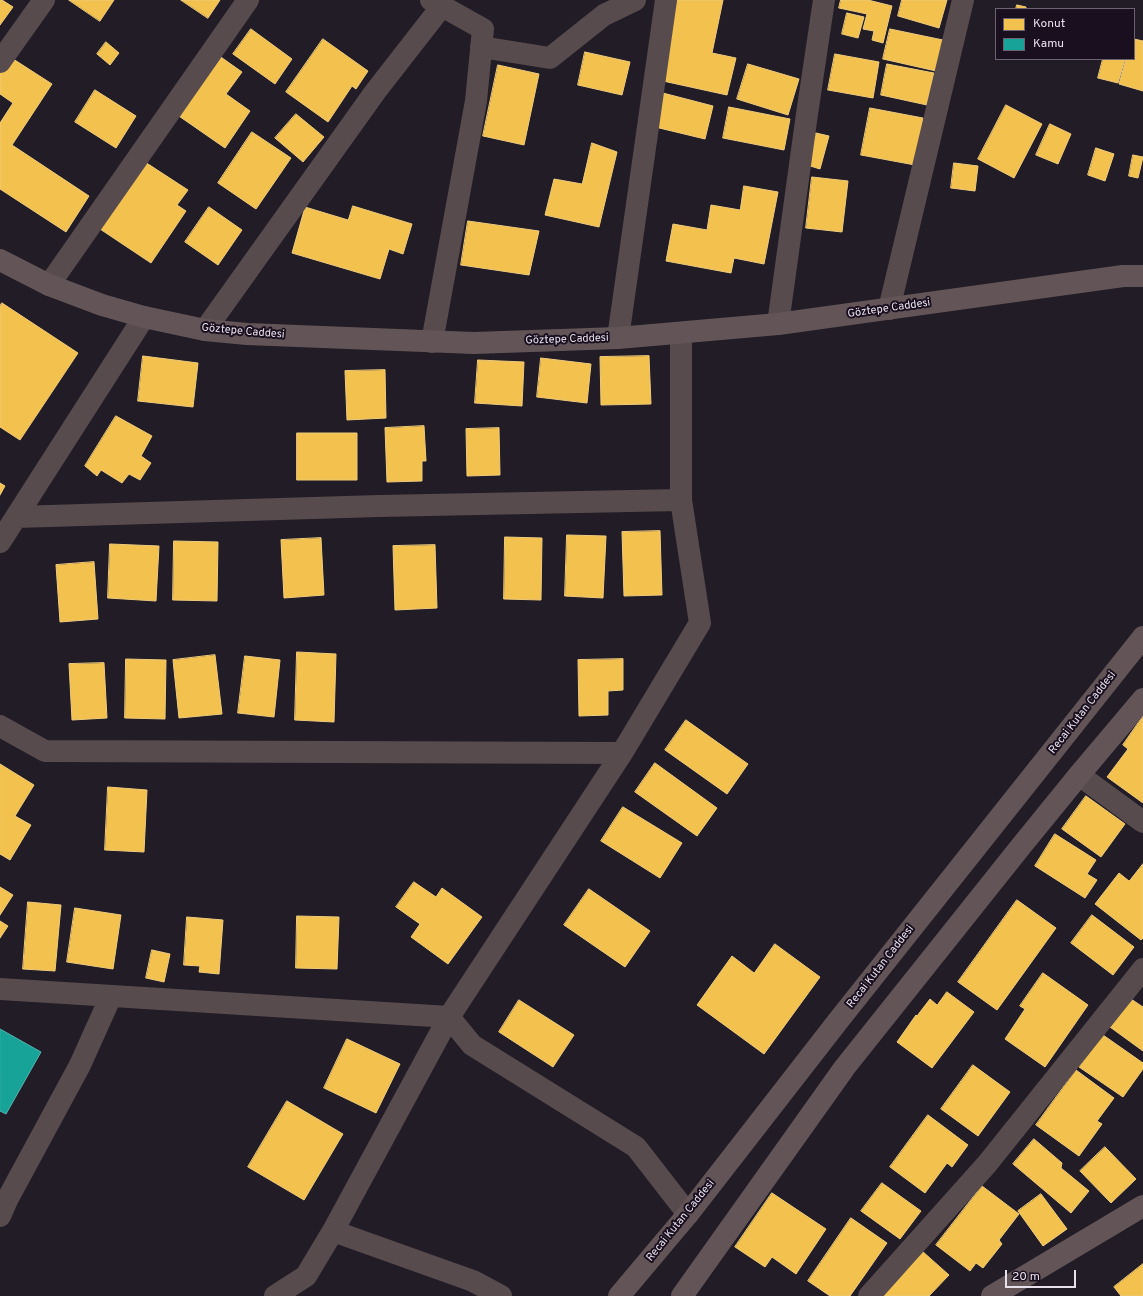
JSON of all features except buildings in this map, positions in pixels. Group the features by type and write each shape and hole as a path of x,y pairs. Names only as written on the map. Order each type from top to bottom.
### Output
{"main road":[{"name":"Göztepe Caddesi","path":"0,260 49,285 102,305 144,317 205,330 247,334 481,343 618,338 778,324 1136,276"},
{"name":"Recai Kutan Caddesi","path":"619,1296 688,1214 838,1021 1143,637"},
{"path":"684,1296 845,1067 1079,775 1143,699"},
{"path":"992,1296 1143,1206"}],"street":[{"path":"0,62 44,0"},
{"path":"49,285 248,0"},
{"path":"481,47 550,58 604,15 635,0"},
{"path":"618,338 666,0"},
{"path":"778,324 824,0"},
{"path":"889,309 962,0"},
{"path":"205,330 437,3 483,29 476,101 432,342"},
{"path":"0,542 144,317"},
{"path":"275,1296 306,1276 333,1231 449,1017 622,753 700,623 682,500 680,333"},
{"path":"16,518 371,506 682,500"},
{"path":"0,726 45,751 622,753"},
{"path":"1079,775 1143,822"},
{"path":"869,1296 988,1164 1141,975"},
{"path":"0,989 449,1017 472,1045 636,1146 688,1214"},
{"path":"0,1216 6,1200 80,1065 111,996"},
{"path":"333,1231 473,1281 502,1296"}]}
